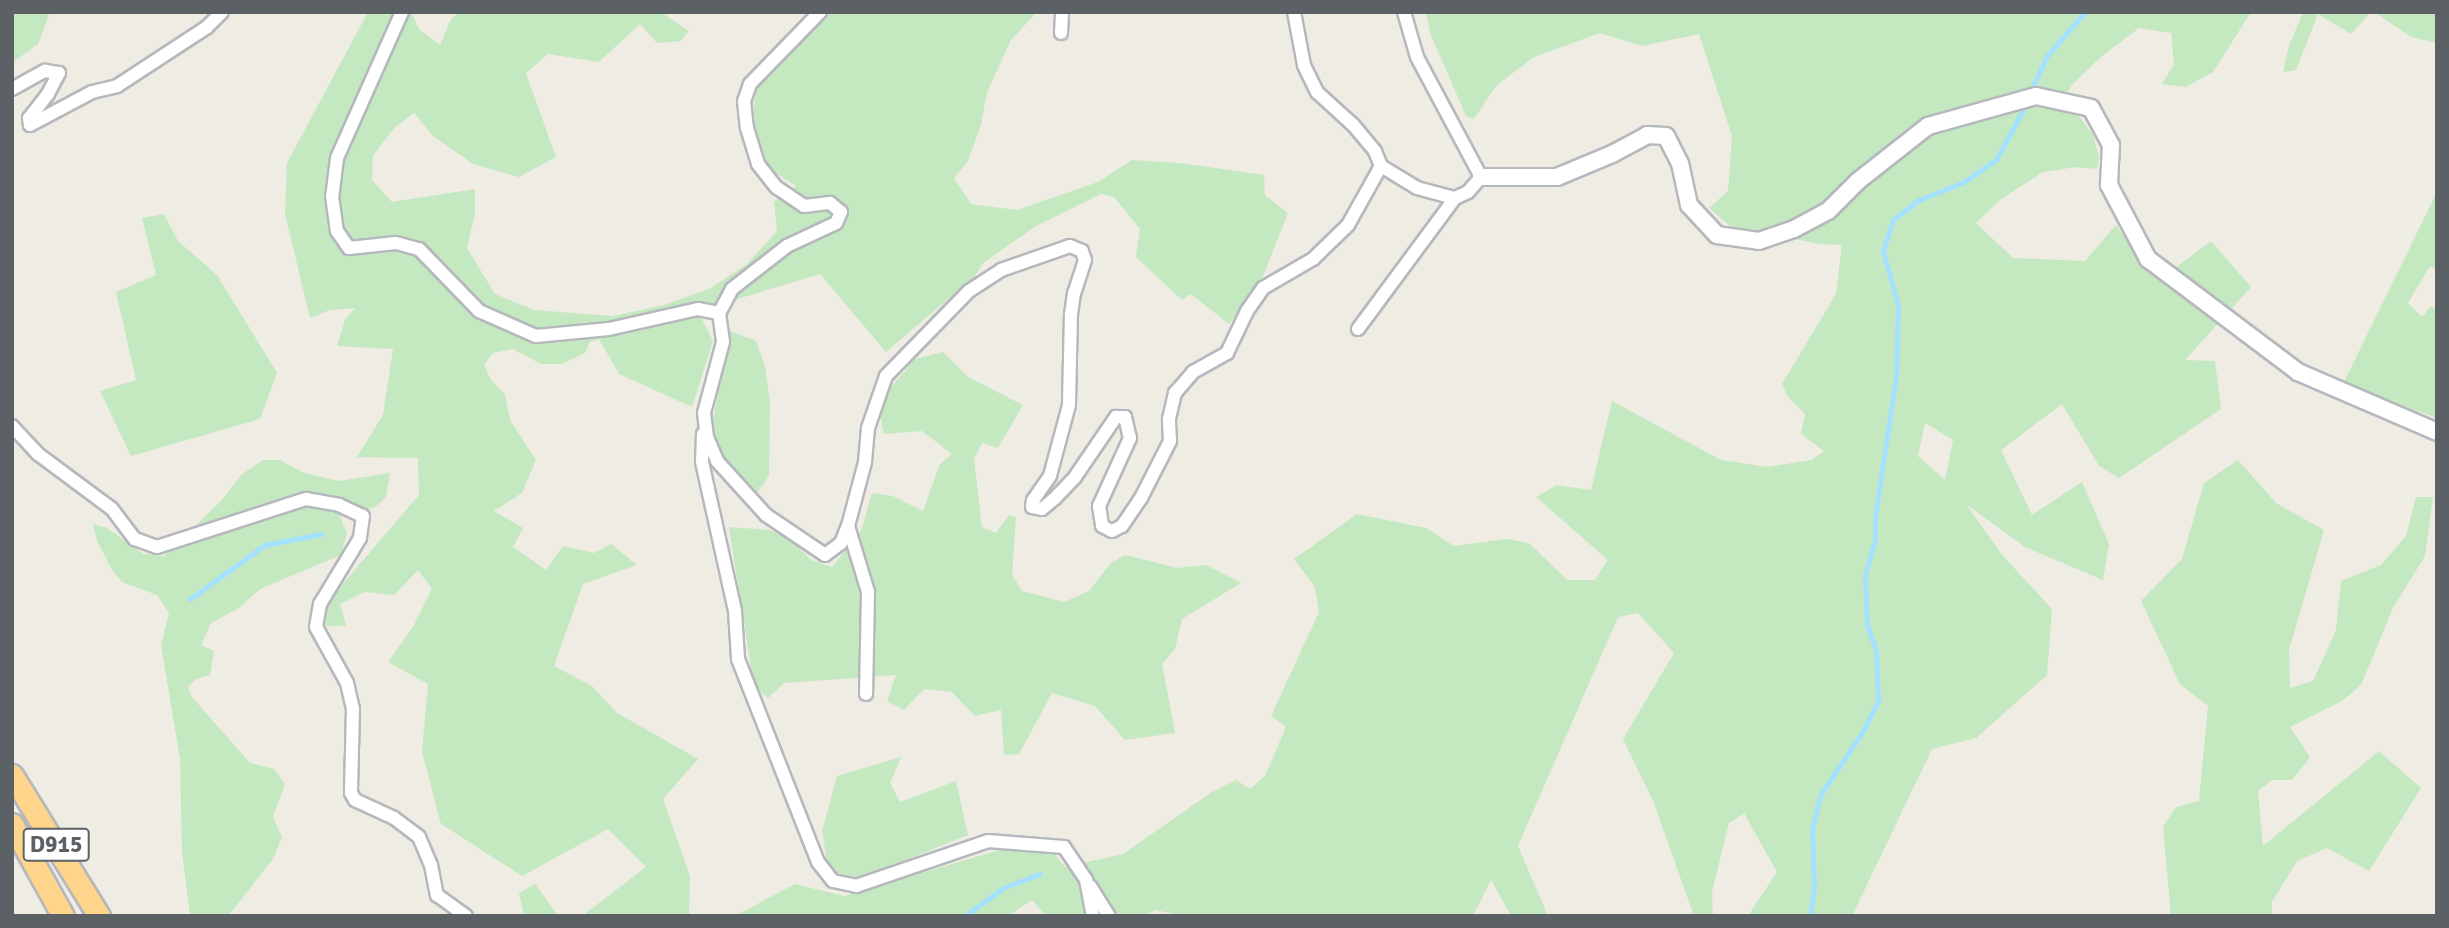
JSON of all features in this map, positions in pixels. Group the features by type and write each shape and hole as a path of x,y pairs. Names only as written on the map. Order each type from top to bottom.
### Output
{"highway":[{"name":"D915","path":"12,775 99,916"},
{"name":"D915","path":"12,824 63,916"}],"street":[{"path":"12,89 45,71 59,73 48,94 29,118 30,125 92,92 117,86 207,27 222,12"},
{"path":"402,12 337,158 332,196 337,231 349,248 396,243 419,249 479,311 536,336 609,328 698,309 719,313"},
{"path":"820,12 750,84 744,101 747,128 758,164 776,187 804,206 830,203 841,212 836,223 788,246 761,264 732,289 719,313 723,342 704,413 702,462 733,599 738,659 818,862 833,881 856,886 988,841 1064,847 1110,916"},
{"path":"1061,33 1062,12"},
{"path":"1293,12 1304,65 1317,92 1352,124 1375,151 1381,166 1417,188 1455,198"},
{"path":"1404,12 1418,57 1481,177"},
{"path":"1357,329 1455,198 1468,192 1481,177 1557,177 1612,155 1647,135 1666,136 1680,163 1689,205 1717,235 1759,241 1794,229 1828,211 1858,181 1928,127 2036,96 2091,108 2111,145 2109,185 2148,259 2298,372 2437,432"},
{"path":"704,413 707,437 717,461 766,515 825,555 841,543 848,526 865,461 867,428 886,376 970,291 1001,270 1070,246 1082,251 1085,260 1074,293 1071,314 1069,405 1050,476 1033,500 1032,507 1042,509 1055,498 1075,477 1116,417 1125,417 1130,438 1099,506 1102,526 1112,531 1122,526 1141,498 1170,441 1169,419 1175,393 1193,372 1227,353 1247,311 1263,288 1313,259 1348,225 1381,166"},
{"path":"12,426 38,454 112,509 135,539 157,548 306,499 339,505 363,516 360,538 320,604 316,627 347,682 353,709 351,793 355,800 394,818 419,837 431,865 437,895 466,916"},
{"path":"848,526 868,592 866,694"},
{"path":"1086,880 1093,916"}],"green space":[{"path":"12,12 45,12 49,15 38,44 12,63"},
{"path":"368,12 411,12 419,29 440,45 451,19 460,12 661,12 689,31 681,41 657,43 640,24 599,62 548,54 526,73 556,157 519,177 473,164 433,136 414,113 394,128 373,156 372,180 392,202 475,189 475,213 467,248 495,294 534,310 613,316 664,305 711,288 747,264 777,231 774,202 796,186 766,167 751,127 756,88 830,12 1037,12 1011,40 987,92 981,125 968,161 954,178 971,204 1017,210 1098,182 1132,160 1180,163 1264,175 1265,195 1288,213 1259,286 1229,324 1191,294 1182,300 1136,257 1140,229 1114,197 1101,194 1036,226 983,263 975,276 886,352 820,274 698,311 713,341 692,407 619,374 599,339 590,342 585,353 562,364 541,364 513,349 493,353 484,365 491,380 505,394 510,420 536,460 522,493 494,511 523,528 513,547 546,570 563,546 594,553 611,544 637,565 583,584 554,666 592,686 617,713 698,759 663,799 690,876 689,916 582,916 646,867 608,829 522,876 441,824 422,752 428,684 388,662 413,627 432,589 418,570 394,595 365,592 340,604 346,626 326,626 323,607 419,495 418,458 357,457 383,415 393,349 337,346 345,320 355,308 330,310 310,318 285,214 287,163"},
{"path":"1426,12 2251,12 2213,72 2186,87 2162,84 2174,64 2171,33 2139,28 2102,56 2072,85 2058,109 2078,115 2093,135 2099,156 2097,169 2076,167 2043,172 2000,200 1976,223 2013,258 2085,261 2116,225 2146,270 2161,279 2211,241 2251,287 2185,360 2215,361 2221,409 2119,478 2099,466 2062,404 2001,450 2032,515 2082,482 2109,544 2103,580 2025,547 1966,504 2003,556 2052,609 2047,675 1976,738 1932,749 1852,916 1748,916 1777,872 1744,813 1729,823 1712,892 1713,916 1694,916 1653,801 1623,739 1674,653 1638,613 1618,617 1518,846 1548,916 1511,916 1491,880 1473,916 1182,916 1156,910 1143,916 1046,916 1032,900 1008,916 735,916 795,884 844,896 1003,849 1052,851 1065,867 1123,854 1212,792 1236,780 1250,789 1265,776 1286,727 1271,716 1319,612 1315,587 1294,559 1357,514 1426,528 1454,546 1506,539 1529,543 1567,580 1595,580 1608,560 1536,497 1557,485 1591,490 1612,401 1721,460 1767,467 1812,460 1824,451 1801,434 1805,414 1788,397 1782,384 1836,294 1842,245 1819,244 1730,226 1709,208 1728,191 1732,136 1699,34 1642,46 1600,33 1534,57 1496,86 1474,119 1466,116 1430,33","holes":["1925,423 1953,440 1945,480 1918,456"]},
{"path":"2303,12 2371,12 2351,34 2318,14 2296,70 2283,72 2289,46"},
{"path":"2374,12 2437,12 2437,43 2411,37"},
{"path":"2437,192 2437,269 2430,266 2408,303 2422,317 2431,306 2437,310 2437,418 2343,384"},
{"path":"164,214 178,241 217,275 277,373 260,419 131,456 100,391 136,380 116,292 156,275 142,218"},
{"path":"730,331 756,341 765,366 770,403 769,476 756,494 718,448 712,425"},
{"path":"943,352 968,377 1023,405 998,448 982,443 974,459 982,527 996,533 1009,515 1016,517 1012,575 1022,591 1064,602 1089,591 1110,564 1125,555 1177,568 1206,565 1241,583 1182,619 1175,649 1162,664 1175,733 1125,740 1095,706 1052,693 1019,754 1004,755 1001,710 975,716 952,692 924,689 904,710 887,701 896,675 784,683 768,698 754,686 729,527 770,530 789,538 811,560 832,567 861,531 872,493 893,496 923,511 940,464 952,454 922,431 884,434 879,411 892,386 915,359"},
{"path":"263,460 280,460 304,473 338,481 390,473 386,497 375,507 340,517 347,533 341,555 260,589 239,608 211,623 201,645 214,651 210,675 196,679 188,687 192,697 250,763 274,769 285,784 273,817 282,837 273,859 228,916 190,916 182,852 180,759 161,645 169,613 157,595 122,582 112,570 97,541 93,524 107,528 143,554 164,556 221,501 242,474"},
{"path":"2238,460 2276,503 2324,530 2289,650 2290,688 2313,681 2336,630 2341,581 2381,565 2406,536 2416,497 2433,497 2425,556 2393,608 2361,685 2342,701 2290,727 2310,757 2292,780 2272,780 2258,791 2263,846 2379,751 2421,788 2369,871 2327,848 2297,861 2272,902 2272,916 2171,916 2163,827 2176,807 2199,801 2208,706 2180,684 2141,601 2182,559 2204,483"},
{"path":"901,757 890,783 900,802 956,781 968,835 873,873 854,878 835,872 827,861 822,831 837,776"},
{"path":"535,884 558,916 524,916 519,893"}],"waterway":[{"path":"2034,84 2047,56 2085,12"},
{"path":"1810,916 1814,888 1812,829 1821,794 1862,733 1878,702 1876,651 1867,625 1865,575 1875,541 1875,517 1896,376 1898,306 1883,251 1893,220 1919,200 1964,182 1996,160 2022,112"},
{"path":"190,599 265,545 321,534"},
{"path":"965,916 1003,888 1039,874"}]}
